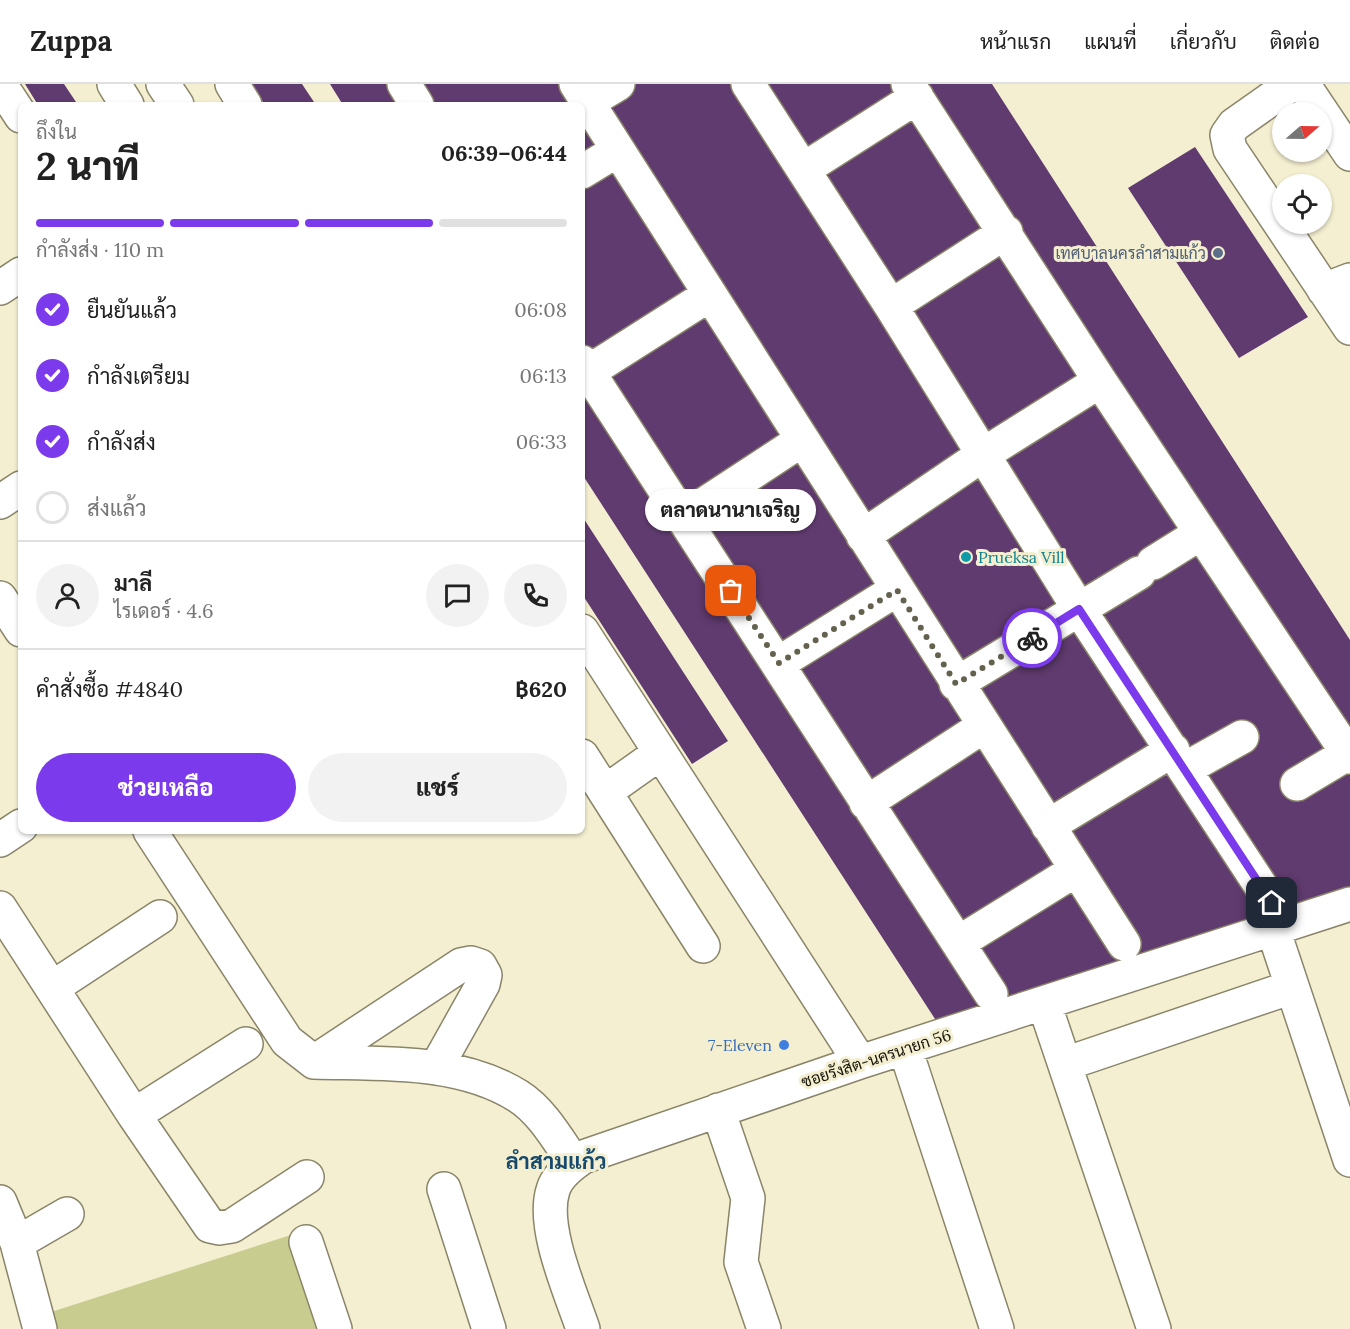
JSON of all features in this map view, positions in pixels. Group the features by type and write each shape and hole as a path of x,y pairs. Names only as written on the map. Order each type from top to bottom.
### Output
{"street":[{"path":"0,84 18,111"},
{"path":"114,84 125,102"},
{"path":"163,84 175,102"},
{"path":"232,84 243,102"},
{"path":"618,84 582,93 956,684 1124,944"},
{"path":"748,84 891,306 1079,609 1179,760 1273,916 1292,987 1350,1160"},
{"path":"1292,84 1234,125 1227,135 1230,149 1337,285 1350,328"},
{"path":"1304,84 1350,154"},
{"path":"804,169 912,90 1006,232 1100,381 1349,755 1297,784"},
{"path":"585,170 618,150"},
{"path":"891,306 1006,232"},
{"path":"0,288 18,276"},
{"path":"709,295 585,367 779,663 866,803 991,994"},
{"path":"863,536 984,454 1100,381"},
{"path":"683,518 802,440"},
{"path":"0,501 18,490"},
{"path":"956,684 1201,533"},
{"path":"779,663 897,590"},
{"path":"0,598 18,625"},
{"path":"585,636 860,1062"},
{"path":"866,803 984,726"},
{"path":"1048,826 1179,760 1242,737"},
{"path":"605,792 660,753"},
{"path":"585,761 703,945"},
{"path":"0,840 18,828"},
{"path":"152,834 287,1041 300,1054 314,1062 436,1068 482,1079 519,1096 543,1118 574,1163"},
{"path":"958,943 1076,870"},
{"name":"ซอยรังสิต-นครนายก 56","path":"583,1329 563,1270 549,1207 553,1189 561,1176 583,1157 860,1062 1044,1003 1273,916 1350,904"},
{"path":"0,908 134,1115 210,1226 219,1228 232,1226 307,1177"},
{"path":"52,988 160,917"},
{"path":"314,1062 461,964 471,963 480,966 485,975 483,984 436,1068"},
{"path":"1065,1064 1292,987"},
{"path":"1044,1003 1155,1329"},
{"path":"134,1115 246,1044"},
{"path":"905,1048 997,1329"},
{"path":"718,1110 748,1198 741,1262 764,1329"},
{"path":"444,1189 489,1329"},
{"path":"0,1202 12,1257 40,1329"},
{"path":"12,1257 67,1214"},
{"path":"306,1242 335,1329"}],"green space":[{"path":"294,1234 325,1329 54,1329 48,1313"}],"building":[{"path":"25,84 64,84 76,102 36,102"},
{"path":"251,84 302,84 314,102 263,102"},
{"name":"Prueksa Vill","path":"330,84 992,84 1350,640 1350,889 937,1022 585,479 585,102 341,102"},
{"name":"เทศบาลนครลำสามแก้ว","path":"1195,147 1308,317 1239,358 1128,188"},
{"path":"585,521 728,741 692,764 585,599"}],"way so far":[{"path":"731,591 779,663 897,590 956,684 1032,638"}],"place":[{"name":"เทศบาลนครลำสามแก้ว","path":"1218,253"},
{"name":"Prueksa Vill","path":"966,557"},
{"name":"ตลาดนานาเจริญ","path":"731,591"},
{"name":"7-Eleven","path":"784,1045"}],"district":[{"name":"ลำสามแก้ว","path":"556,1161"}],"route":[{"path":"1032,638 1079,609 1272,903"}]}
